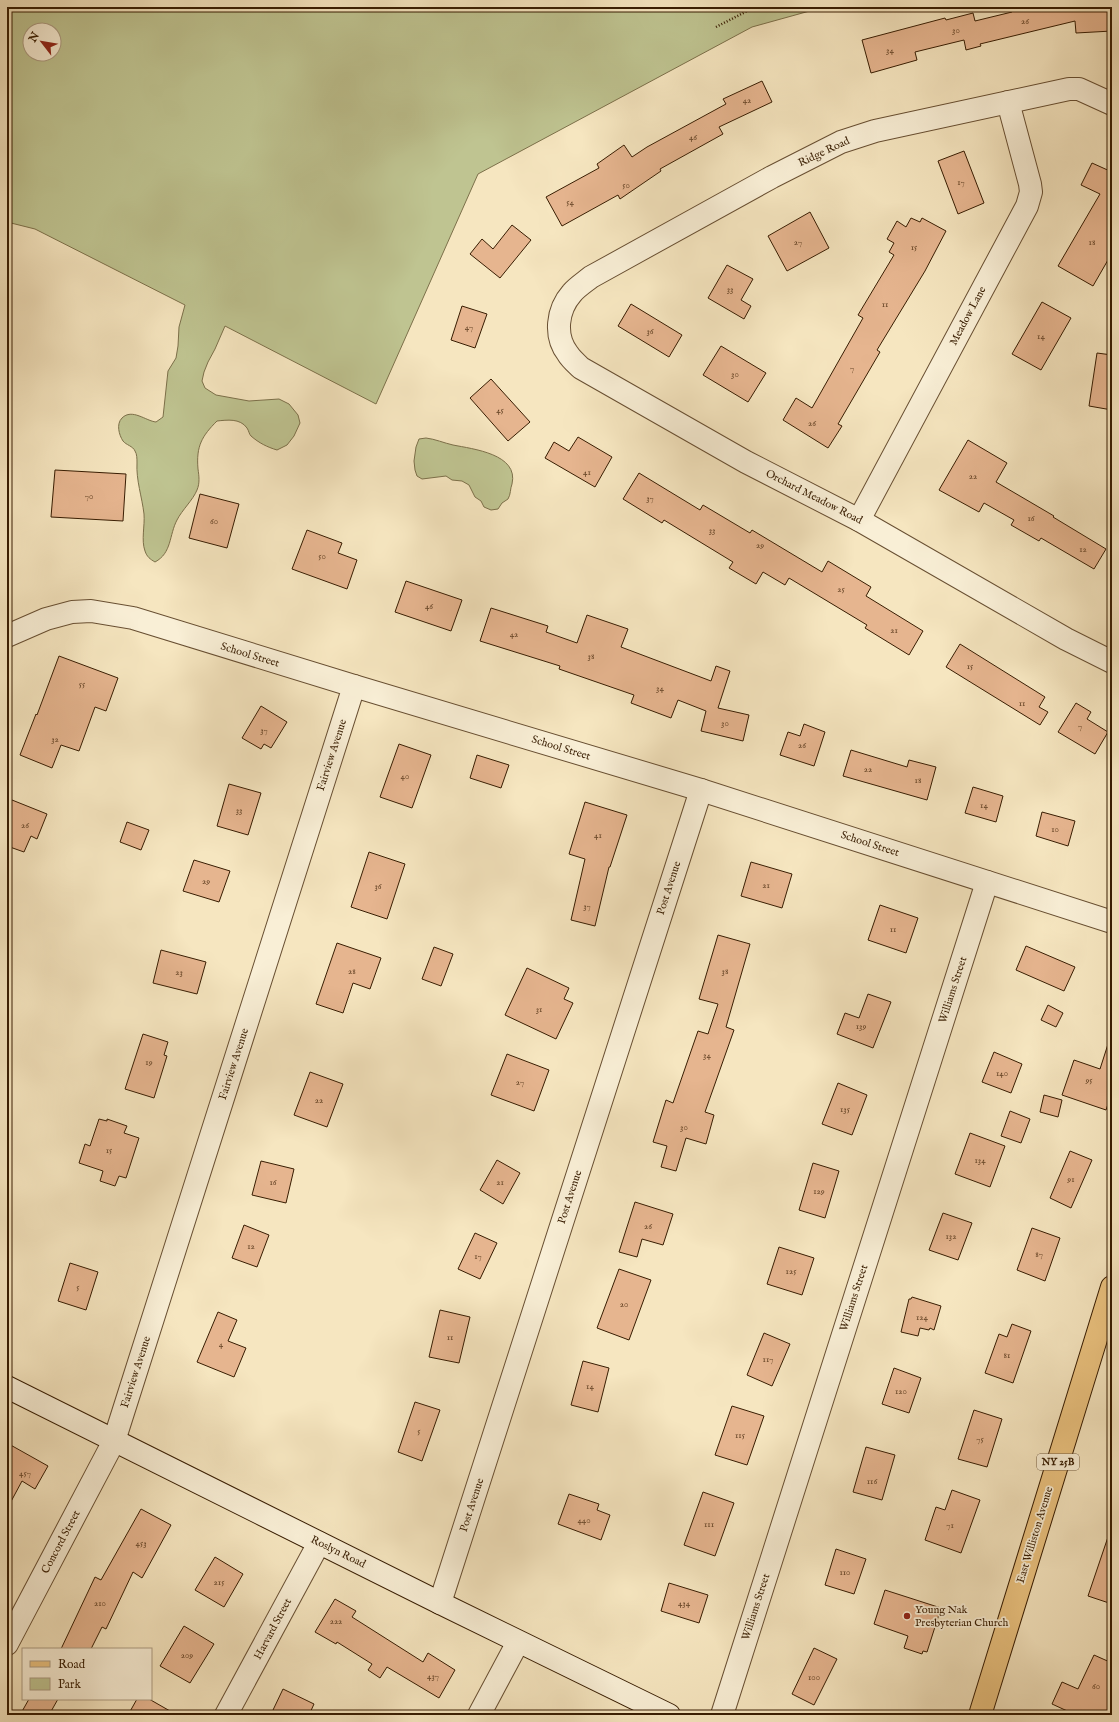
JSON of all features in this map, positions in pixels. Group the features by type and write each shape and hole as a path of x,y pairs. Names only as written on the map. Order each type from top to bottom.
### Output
{"main road":[{"name":"East Williston Avenue","path":"980,1715 1112,1287"}],"street":[{"name":"Ridge Road","path":"566,302 572,293 591,277 772,177 842,142 874,131 1074,88 1112,104"},
{"name":"Meadow Lane","path":"859,520 1027,206 1031,192 1030,184 1008,102"},
{"name":"Orchard Meadow Road","path":"566,302 558,319 561,342 568,355 581,368 746,462 859,520 1066,639 1112,662"},
{"name":"School Street","path":"7,636 46,619 72,612 91,611 133,618 701,790 1112,922"},
{"name":"Fairview Avenue","path":"114,1441 354,686"},
{"name":"Post Avenue","path":"440,1603 701,790"},
{"name":"Williams Street","path":"722,1715 987,882"},
{"name":"Roslyn Road","path":"7,1387 518,1642 669,1715"},
{"name":"Concord Street","path":"7,1644 114,1441"},
{"name":"Harvard Street","path":"226,1715 319,1543"},
{"path":"479,1715 518,1642"}],"path":[{"path":"716,27 755,7"}],"green space":[{"path":"7,7 824,7 752,27 478,174 376,404 225,326 204,372 202,381 205,388 216,395 249,401 279,399 289,404 298,415 300,423 294,436 287,445 277,450 270,448 254,438 250,435 244,425 237,421 217,421 207,432 199,448 199,482 197,490 177,520 167,549 155,562 150,559 144,547 144,514 137,476 136,454 134,449 126,444 120,436 119,423 122,418 130,414 156,422 163,417 168,371 176,358 179,327 185,305 35,229 7,222"},
{"path":"426,438 482,451 502,460 509,466 512,474 512,484 508,499 502,503 498,509 491,510 484,507 481,501 475,497 469,485 462,481 452,480 446,476 422,479 417,476 414,461 416,447 419,439"}],"building":[{"path":"1011,7 1048,7 1048,10 1112,7 1112,31 1076,33 1075,21 980,44 981,46 966,50 964,40 915,52 917,60 871,73 862,40 945,18 946,20 973,13 975,21 1012,12"},
{"path":"762,81 772,102 719,127 723,134 660,169 661,171 620,199 618,195 562,226 546,197 599,168 597,164 624,145 632,157 647,147 726,104 723,99"},
{"path":"964,151 984,203 958,214 938,161"},
{"path":"1092,163 1112,172 1112,253 1093,286 1058,266 1100,194 1081,185"},
{"path":"810,212 829,248 787,271 768,236"},
{"path":"911,218 920,222 922,218 946,231 925,271 877,350 880,352 838,424 842,426 828,448 783,420 796,398 812,408 863,318 858,315 894,255 889,252 894,243 887,239 897,221 906,227"},
{"path":"512,225 531,240 500,278 470,254 482,239 493,249"},
{"path":"727,265 753,279 741,300 751,306 744,319 708,298"},
{"path":"1042,302 1071,318 1041,370 1012,354"},
{"path":"631,304 682,335 669,357 618,326"},
{"path":"462,306 487,314 475,348 451,340"},
{"path":"721,346 766,373 748,402 703,375"},
{"path":"1097,353 1112,355 1112,410 1089,406"},
{"path":"491,379 530,422 508,441 470,398"},
{"path":"578,437 612,457 595,487 545,458 554,442 569,451"},
{"path":"968,440 1007,463 996,482 1106,549 1094,569 1041,538 1039,541 1011,525 1014,520 984,503 979,512 939,490"},
{"path":"55,470 126,474 123,521 51,517"},
{"path":"639,473 700,510 703,505 750,533 752,530 822,572 828,561 871,587 866,596 923,631 909,655 865,628 867,625 789,578 785,585 763,572 756,584 729,568 733,562 664,520 662,523 623,499"},
{"path":"200,494 239,504 227,548 189,538"},
{"path":"307,530 342,543 338,553 357,560 347,589 292,569"},
{"path":"406,581 462,600 451,631 395,612"},
{"path":"491,608 548,626 546,632 577,643 587,615 628,629 621,647 711,681 716,666 730,671 718,708 749,715 743,741 701,731 706,711 678,700 671,718 631,703 634,695 559,669 560,666 480,641"},
{"path":"960,644 1045,697 1039,707 1048,712 1040,725 946,667"},
{"path":"59,656 118,678 106,711 95,707 79,751 61,745 52,768 20,755"},
{"path":"1076,703 1091,712 1087,719 1108,732 1095,754 1058,732"},
{"path":"261,706 287,722 271,748 264,744 261,749 242,738"},
{"path":"804,724 825,732 814,766 780,755 788,732 800,736"},
{"path":"399,744 431,755 412,808 380,797"},
{"path":"851,750 907,767 909,760 936,767 927,800 843,776"},
{"path":"477,755 509,765 501,788 470,778"},
{"path":"229,784 261,793 248,835 217,826"},
{"path":"973,787 1003,796 996,822 965,813"},
{"path":"7,798 47,814 37,839 31,836 24,852 7,846"},
{"path":"585,802 627,815 609,867 595,926 571,920 585,859 569,854"},
{"path":"1042,812 1075,821 1068,846 1036,836"},
{"path":"127,822 149,830 141,850 120,842"},
{"path":"369,852 405,864 387,919 351,907"},
{"path":"194,860 230,871 219,902 183,891"},
{"path":"751,862 792,874 782,908 741,896"},
{"path":"880,905 918,918 906,953 868,940"},
{"path":"718,935 750,944 726,1027 734,1030 705,1112 714,1115 706,1144 686,1138 676,1171 661,1167 667,1146 653,1142 666,1100 673,1103 698,1031 708,1034 718,1004 699,999"},
{"path":"337,943 381,958 370,989 353,983 343,1013 316,1004"},
{"path":"1026,946 1075,967 1064,991 1016,970"},
{"path":"434,947 453,954 441,986 422,979"},
{"path":"161,950 206,962 197,994 153,983"},
{"path":"527,968 569,988 564,999 573,1003 556,1039 505,1015"},
{"path":"868,994 891,1002 873,1048 837,1034 845,1013 859,1018"},
{"path":"1048,1005 1063,1013 1056,1027 1041,1020"},
{"path":"143,1034 168,1042 164,1055 167,1056 154,1098 125,1089"},
{"path":"1109,1041 1112,1042 1112,1092 1106,1110 1062,1095 1074,1060 1100,1069"},
{"path":"994,1052 1022,1064 1011,1093 982,1082"},
{"path":"507,1054 549,1070 534,1111 491,1095"},
{"path":"310,1072 343,1084 327,1127 294,1115"},
{"path":"838,1083 867,1095 852,1135 822,1124"},
{"path":"1044,1095 1062,1100 1058,1117 1040,1112"},
{"path":"1010,1111 1030,1119 1021,1143 1001,1136"},
{"path":"99,1119 107,1121 107,1119 127,1126 124,1133 139,1138 126,1178 119,1176 115,1186 100,1181 103,1171 79,1163 85,1144 90,1146"},
{"path":"970,1133 1005,1146 990,1187 955,1174"},
{"path":"1070,1151 1092,1160 1071,1208 1050,1198"},
{"path":"497,1160 520,1173 503,1204 480,1190"},
{"path":"261,1161 294,1169 286,1203 252,1195"},
{"path":"813,1163 839,1171 825,1218 799,1210"},
{"path":"635,1202 673,1214 663,1245 642,1239 637,1257 619,1252"},
{"path":"943,1213 972,1223 958,1260 929,1250"},
{"path":"244,1225 269,1235 257,1267 232,1258"},
{"path":"1032,1228 1060,1238 1045,1281 1017,1270"},
{"path":"475,1233 497,1243 480,1279 458,1269"},
{"path":"779,1247 814,1258 802,1295 767,1284"},
{"path":"70,1263 98,1272 86,1310 58,1301"},
{"path":"619,1269 651,1280 629,1340 597,1328"},
{"path":"912,1297 941,1306 934,1330 930,1328 929,1330 920,1328 918,1336 901,1332 909,1299"},
{"path":"440,1310 470,1317 459,1363 429,1357"},
{"path":"218,1312 237,1320 228,1341 246,1348 234,1377 197,1362"},
{"path":"1012,1324 1031,1331 1013,1383 985,1373 999,1334 1007,1337"},
{"path":"764,1333 790,1344 772,1386 747,1375"},
{"path":"583,1361 609,1368 598,1412 571,1405"},
{"path":"894,1368 921,1378 909,1413 882,1404"},
{"path":"415,1402 440,1410 422,1461 398,1452"},
{"path":"732,1406 764,1416 747,1465 715,1455"},
{"path":"974,1410 1002,1419 987,1467 958,1459"},
{"path":"7,1443 48,1466 35,1489 22,1481 7,1509"},
{"path":"866,1447 895,1455 882,1500 853,1492"},
{"path":"952,1490 980,1500 961,1553 925,1540 936,1507 945,1510"},
{"path":"703,1492 734,1503 715,1556 684,1545"},
{"path":"569,1494 599,1504 597,1510 610,1515 601,1540 558,1524"},
{"path":"141,1509 171,1525 142,1578 133,1572 106,1629 102,1627 92,1648 61,1648 95,1577 101,1580"},
{"path":"1109,1534 1112,1534 1112,1604 1088,1596"},
{"path":"836,1549 866,1559 854,1594 825,1585"},
{"path":"215,1557 243,1574 224,1607 195,1590"},
{"path":"669,1583 708,1595 699,1623 661,1611"},
{"name":"Young Nak Presbyterian Church","path":"885,1590 941,1608 927,1652 923,1651 922,1654 904,1648 908,1636 874,1624"},
{"path":"335,1599 356,1611 352,1617 423,1662 428,1653 455,1670 439,1698 387,1667 380,1678 368,1670 372,1664 337,1642 336,1644 315,1632"},
{"path":"184,1626 214,1644 190,1683 160,1666"},
{"path":"814,1648 837,1659 814,1705 792,1694"},
{"path":"1094,1655 1112,1663 1112,1715 1076,1715 1052,1704 1062,1682 1078,1689"},
{"path":"283,1689 314,1704 309,1715 283,1715 273,1710"},
{"path":"28,1700 57,1700 49,1715 20,1715"},
{"path":"136,1700 151,1700 177,1715 128,1715"}],"place":[{"name":"Young Nak Presbyterian Church","path":"907,1616"}]}
